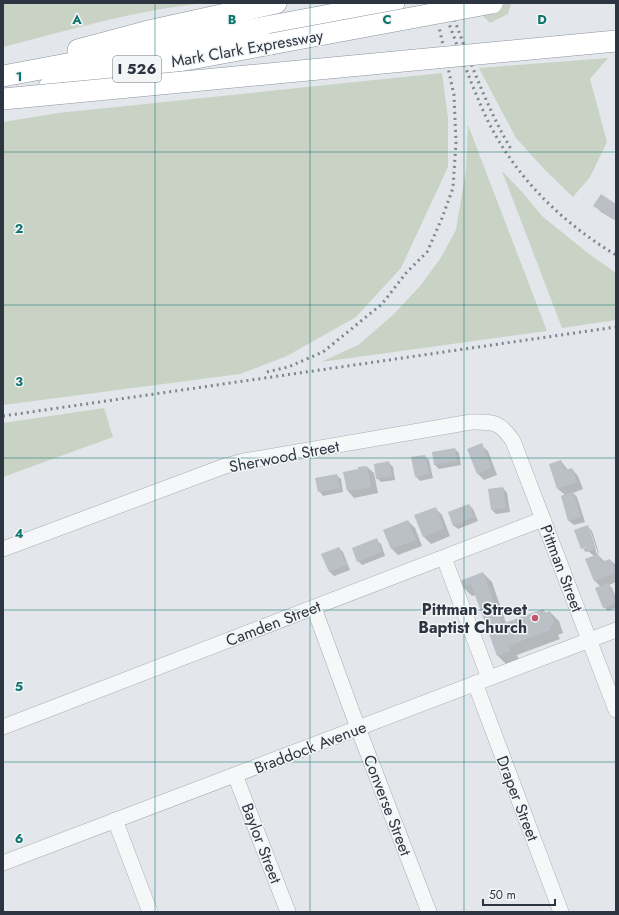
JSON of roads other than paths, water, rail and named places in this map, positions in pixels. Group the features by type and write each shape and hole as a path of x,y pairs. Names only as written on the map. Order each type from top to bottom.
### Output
{"highway":[{"path":"3,69 153,30 276,3"},
{"name":"Mark Clark Expressway","path":"3,76 394,3"},
{"name":"Mark Clark Expressway","path":"3,98 205,56 492,3"},
{"path":"3,98 616,41"}],"street":[{"name":"Sherwood Street","path":"3,549 225,466 244,461 471,422 490,422 504,428"},
{"name":"Pittman Street","path":"504,428 513,441 616,710"},
{"name":"Camden Street","path":"3,727 543,519"},
{"name":"Draper Street","path":"444,558 482,681 561,912"},
{"name":"Converse Street","path":"314,608 358,728 429,912"},
{"name":"Braddock Avenue","path":"3,863 616,630"},
{"name":"Baylor Street","path":"235,775 288,912"},
{"path":"115,820 150,912"}],"railway":[{"path":"441,3 468,75 486,117 497,139 510,159 541,196 558,212 576,228 616,255"},
{"path":"448,3 484,96 511,149"},
{"path":"267,372 288,367 323,352 382,304 406,273 427,252 453,188 456,142 454,95 439,27"},
{"path":"3,416 616,327"}],"place":[{"name":"Pittman Street Baptist Church","path":"535,618"}]}
